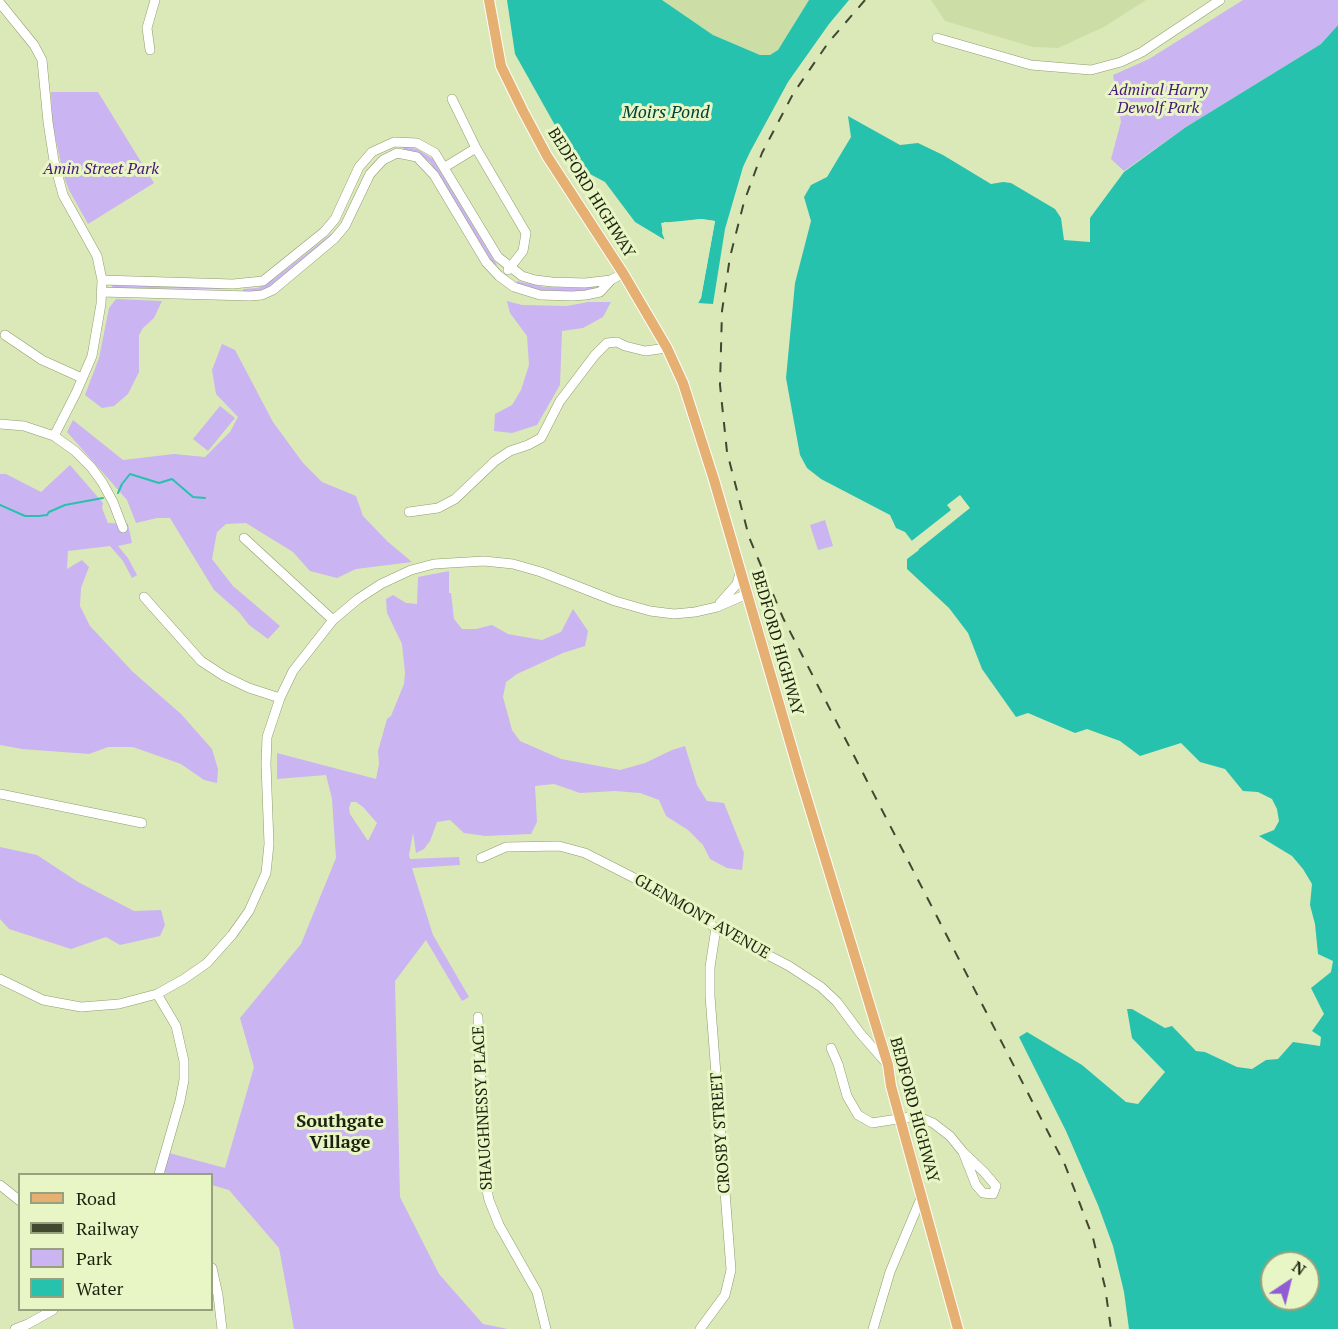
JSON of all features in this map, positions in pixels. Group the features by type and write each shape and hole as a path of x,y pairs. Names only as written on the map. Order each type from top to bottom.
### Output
{"main road":[{"name":"BEDFORD HIGHWAY","path":"489,0 501,66 523,111 547,156 623,273 667,348 683,383 888,1065 958,1329"}],"street":[{"path":"150,50 147,28 155,0"},
{"path":"482,0 491,17"},
{"path":"937,38 1031,65 1091,70 1120,62 1142,52 1220,0"},
{"path":"0,3 34,45 42,60 49,131 63,195 97,256 102,280 92,356 54,436"},
{"path":"452,99 476,148 526,233 523,251 511,267 499,276"},
{"path":"102,280 233,284 263,281 330,225 359,167 372,152 394,142 417,143 435,153 498,257 522,276 535,280 585,283 611,280"},
{"path":"445,167 476,148"},
{"path":"101,292 250,296 262,295 273,290 334,239 345,226 370,174 383,160 397,153 417,157 435,175 486,262 514,287 540,295 572,296 600,292 611,280 623,273"},
{"path":"5,335 42,360 82,378"},
{"path":"410,512 438,508 455,499 495,461 510,451 541,438 560,401 595,355 607,344 617,342 645,351 667,348"},
{"path":"0,424 24,426 54,436 75,451 97,475 113,502 123,528"},
{"path":"244,538 333,620"},
{"path":"0,980 43,1000 81,1006 119,1004 157,993 184,979 207,963 232,935 249,911 266,873 269,844 267,737 280,698 293,671 333,620 358,598 381,584 411,570 434,564 484,561 513,564 541,572 650,612 674,614 695,612 717,607 747,594"},
{"path":"717,607 731,593 740,573"},
{"path":"144,597 201,661 249,688 280,698"},
{"path":"0,794 142,823"},
{"name":"GLENMONT AVENUE","path":"481,858 506,847 560,846 585,853 650,886 716,928 789,966 821,987 837,1002 888,1065"},
{"name":"CROSBY STREET","path":"700,1329 725,1295 731,1270 710,996 710,967 716,928"},
{"path":"157,993 176,1026 184,1061 184,1080 180,1101 159,1173"},
{"name":"SHAUGHNESSY PLACE","path":"478,1017 485,1181 489,1200 499,1225 537,1292 546,1329"},
{"path":"831,1048 847,1096 858,1115 873,1123 917,1116 933,1122 950,1136 963,1152"},
{"path":"0,1185 18,1200"},
{"path":"873,1329 891,1272 922,1196"},
{"path":"213,1272 222,1329"},
{"path":"15,1329 51,1311"}],"shaded area":[{"path":"662,0 809,0 778,50 770,55 760,55 713,35"},
{"path":"931,0 1146,0 1104,27 1058,48 1033,47 945,21"}],"green space":[{"name":"Admiral Harry Dewolf Park","path":"1243,0 1338,0 1338,25 1321,44 1186,127 1124,171 1111,159 1121,122 1113,75 1149,59"},
{"name":"Amin Street Park","path":"51,92 98,92 154,183 88,224 64,177 52,122"},
{"path":"403,146 417,149 433,159 497,265 493,264 430,162 415,153 403,150"},
{"path":"335,231 269,287 259,291 243,291 243,289 258,288 274,279"},
{"path":"517,281 544,287 582,288 602,285 588,291 545,291 516,285"},
{"path":"113,285 222,288 223,289 111,288"},
{"path":"116,299 162,301 154,318 139,335 139,372 128,394 114,406 102,408 85,395 99,358 109,308"},
{"path":"507,301 522,305 567,306 588,302 611,302 603,317 583,328 562,331 560,385 537,425 512,433 494,431 495,414 512,405 521,390 529,365 527,336 510,313"},
{"path":"222,344 235,350 273,422 303,463 322,482 356,496 363,516 387,541 412,562 356,569 337,578 310,571 293,552 246,523 226,524 217,532 212,559 233,586 280,626 268,639 249,625 239,612 214,590 170,518 157,518 136,523 127,500 67,432 73,420 123,460 174,454 205,457 230,432 238,417 216,394 212,370"},
{"path":"220,406 235,418 208,451 193,439"},
{"path":"70,465 103,503 102,508 108,523 128,524 132,543 118,546 137,575 132,578 123,561 110,546 68,551 67,569 82,560 89,567 81,588 80,606 90,626 133,672 181,714 212,749 218,769 217,783 204,780 181,764 133,747 108,747 89,754 0,745 0,474 6,474 41,492"},
{"path":"825,520 833,546 818,550 810,525"},
{"path":"449,571 449,593 451,593 454,619 462,629 476,629 492,625 508,634 542,640 561,632 573,609 588,631 585,646 563,653 517,674 506,682 503,697 512,730 520,741 561,759 620,770 645,763 685,746 697,785 707,801 724,803 744,853 742,870 727,868 710,859 703,845 688,830 666,816 659,800 640,793 615,791 580,793 554,784 535,786 537,822 531,834 485,836 464,833 450,820 437,822 430,841 424,849 416,853 413,833 410,859 459,857 460,865 412,868 433,935 469,997 462,1001 426,940 395,981 400,1197 439,1274 483,1324 508,1329 294,1329 279,1248 229,1190 213,1185 213,1173 163,1172 169,1153 225,1168 254,1067 240,1018 301,944 336,858 332,799 326,775 277,779 277,753 376,779 379,764 378,751 387,719 391,716 404,684 405,673 402,644 387,613 386,599 393,595 406,603 417,604 418,577","holes":["351,802 356,802 377,823 368,841 350,814 349,808"]},
{"path":"0,847 37,855 78,882 134,911 161,910 165,925 160,936 120,945 106,937 71,949 9,929 0,919"}],"water":[{"name":"Moirs Pond","path":"507,0 662,0 713,35 760,55 770,55 778,50 809,0 849,0 788,82 743,167 725,229 713,304 698,303 701,298 715,221 701,219 664,222 662,233 665,240 635,222 605,182 590,174 570,152 515,54"},
{"path":"1338,25 1338,1329 1129,1329 1124,1292 1113,1246 1098,1205 1066,1131 1019,1037 1027,1032 1082,1065 1126,1102 1138,1104 1165,1072 1132,1038 1127,1009 1132,1009 1165,1028 1172,1026 1196,1051 1205,1052 1237,1067 1252,1069 1266,1060 1278,1059 1293,1042 1320,1046 1321,1037 1312,1031 1324,1014 1311,988 1331,972 1333,961 1318,954 1315,924 1310,905 1312,884 1292,856 1259,836 1274,830 1279,821 1272,799 1258,792 1243,791 1225,769 1200,762 1181,743 1140,756 1120,741 1087,729 1075,733 1028,713 1016,717 982,669 968,633 949,608 907,569 907,559 919,550 905,532 896,528 890,515 821,479 807,468 800,455 786,378 795,283 811,221 804,197 811,185 827,177 851,137 848,116 900,145 918,143 991,184 1011,183 1055,209 1061,218 1064,240 1090,242 1090,218 1124,172 1186,127 1321,44"}],"pier":[{"path":"701,219 715,221 701,298 696,303 712,223 664,225 668,240 665,243 661,223"},
{"path":"960,495 970,508 904,561 905,557 915,550 909,543 951,510 947,505"}],"waterway":[{"path":"118,493 130,474 159,483 172,479 193,497 205,498"},
{"path":"0,505 25,516 39,516 47,515 65,505 103,498"}],"railway":[{"path":"865,0 828,43 793,94 762,153 744,202 730,257 722,311 720,385 727,452 749,537 783,618 1065,1165 1093,1238 1105,1287 1111,1329"}],"district":[{"name":"Southgate Village","path":"340,1132"}]}
